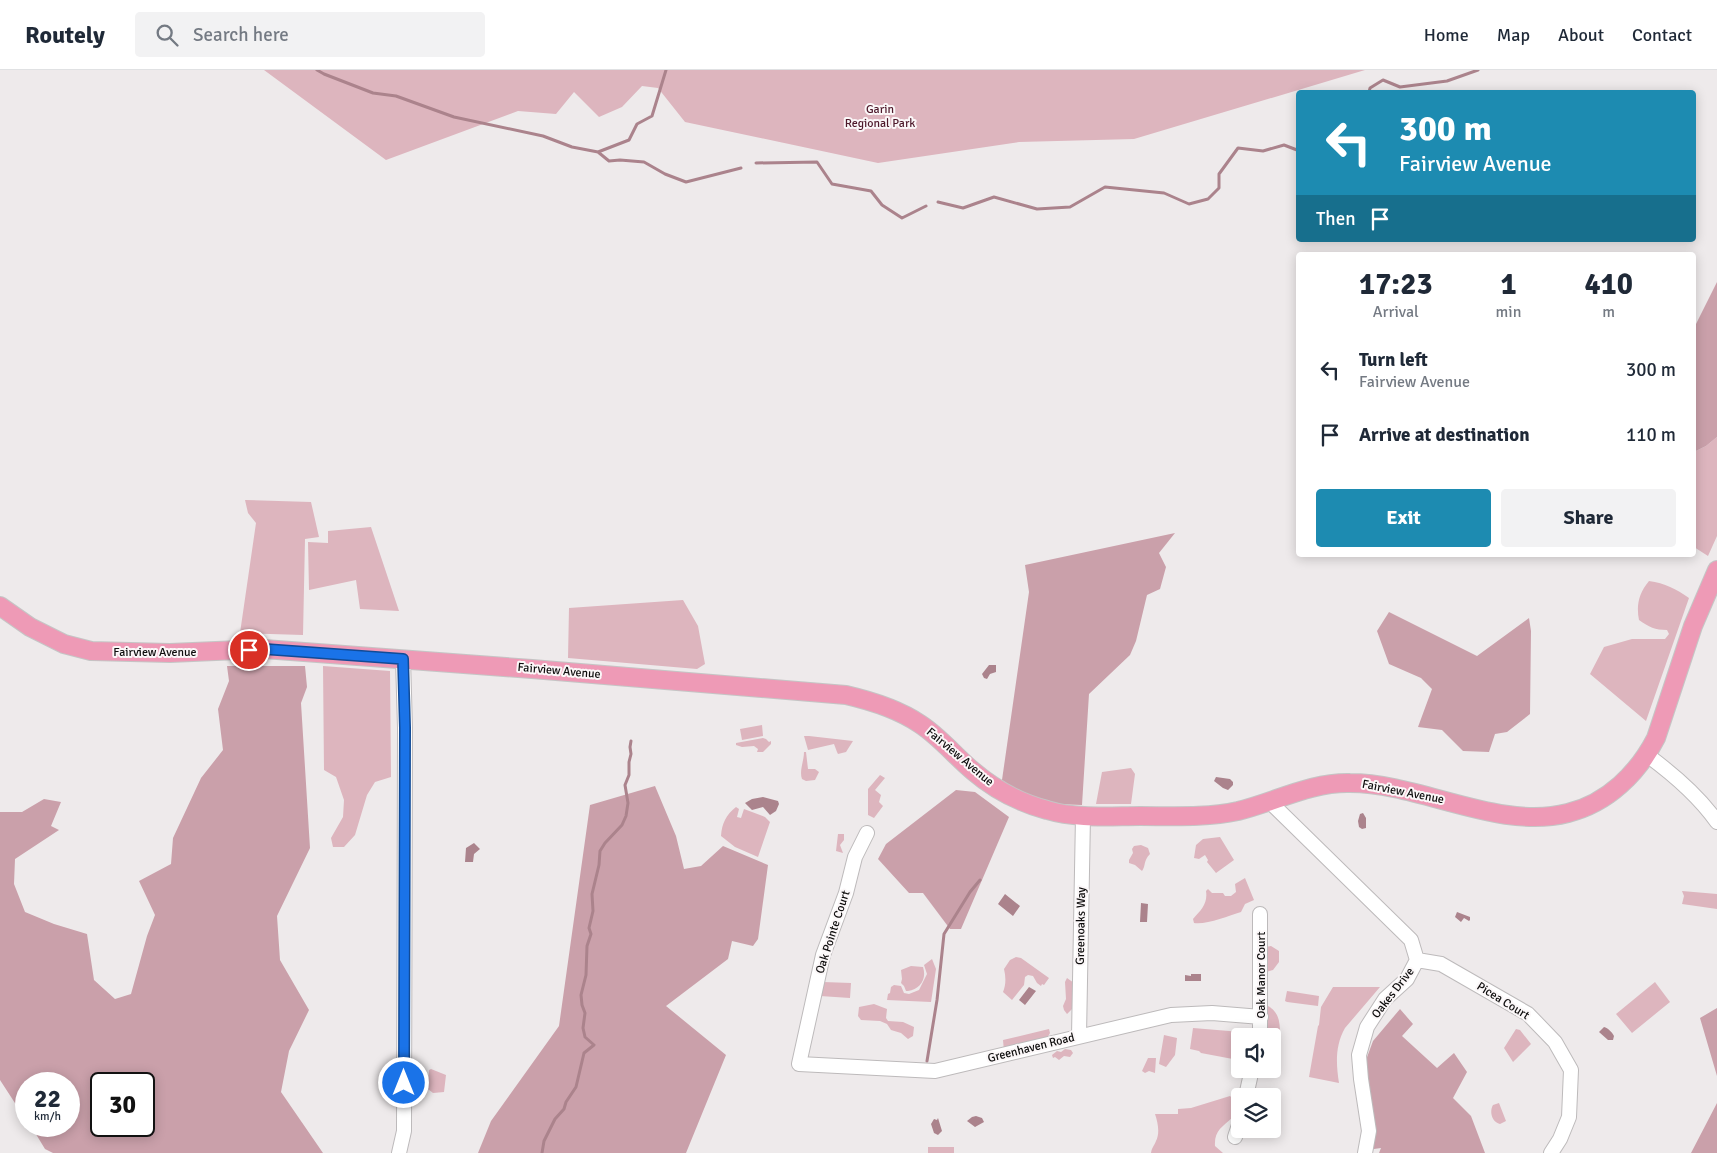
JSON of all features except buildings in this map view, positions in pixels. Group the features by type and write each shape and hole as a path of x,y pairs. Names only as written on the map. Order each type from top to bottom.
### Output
{"main road":[{"name":"Fairview Avenue","path":"0,606 30,627 64,644 90,651 170,653 264,649 846,695 867,700 919,723 942,741 972,770 997,789 1049,811 1083,816 1206,816 1239,811 1332,784 1367,783 1512,816 1546,817 1568,814 1598,801 1628,779 1647,755 1656,738 1693,626 1717,570"}],"street":[{"path":"399,1153 404,1131 405,728 403,659"},
{"path":"1647,755 1672,773 1706,807 1717,822"},
{"name":"Oakes Drive","path":"1270,802 1411,940 1418,960 1407,979 1385,999 1367,1027 1359,1055 1360,1079 1369,1131 1365,1153"},
{"name":"Greenoaks Way","path":"1079,1036 1083,816"},
{"name":"Oak Pointe Court","path":"799,1064 822,955 846,894 855,857 867,833"},
{"name":"Oak Manor Court","path":"1260,914 1260,1028"},
{"name":"Picea Court","path":"1418,960 1441,964 1528,1014 1554,1042 1571,1070 1569,1117 1552,1153"},
{"name":"Greenhaven Road","path":"799,1064 935,1071 1171,1015 1212,1013 1261,1017"}],"green space":[{"name":"Garin Regional Park","path":"264,70 1365,70 1134,139 1019,142 878,163 685,122 658,88 642,86 622,107 599,117 574,92 556,114 518,111 386,160"},
{"path":"1717,437 1717,536 1708,556 1696,548 1696,451"},
{"path":"245,500 311,502 319,537 305,539 303,635 240,633 256,523 248,513"},
{"path":"371,527 399,611 360,609 356,580 309,590 308,542 328,543 328,531"},
{"path":"1649,581 1670,587 1689,598 1646,721 1590,674 1604,647 1632,639 1665,639 1669,634 1667,630 1652,628 1639,620 1639,599"},
{"path":"683,600 698,626 705,664 697,669 568,658 569,608"},
{"path":"323,666 390,671 391,777 375,782 367,795 355,835 344,847 333,847 331,838 343,817 344,800 336,777 324,770"},
{"path":"762,725 763,736 742,740 740,729"},
{"path":"804,736 853,741 846,752 838,754 834,744 808,750"},
{"path":"763,738 769,742 771,741 771,744 763,752 757,752 758,749 754,746 742,747 736,745 736,743"},
{"path":"804,752 806,752 808,769 815,769 819,772 815,780 806,781 802,779"},
{"path":"1131,768 1135,774 1131,804 1096,804 1102,772"},
{"path":"880,775 885,778 875,790 881,795 879,802 883,806 874,818 868,815 868,789"},
{"path":"736,807 739,809 737,817 741,818 744,809 765,817 770,822 758,857 735,847 721,836 725,820"},
{"path":"838,834 844,834 844,840 840,845 843,853 836,851"},
{"path":"1220,837 1234,860 1216,873 1207,862 1208,860 1205,855 1199,859 1194,858 1196,845 1203,839"},
{"path":"1141,845 1148,848 1150,854 1142,871 1129,863 1134,846"},
{"path":"1245,878 1254,900 1245,904 1241,912 1211,921 1194,923 1193,919 1205,903 1206,891 1208,889 1212,893 1223,893 1225,896 1231,896 1236,892 1235,884"},
{"path":"1682,891 1717,894 1717,909 1682,904 1684,896"},
{"path":"1271,946 1279,951 1279,962 1273,970 1266,972 1265,947"},
{"path":"1016,957 1021,958 1049,978 1041,986 1033,976 1028,975 1025,977 1024,985 1012,1000 1003,992 1005,987 1004,969 1010,960"},
{"path":"932,959 936,969 931,1002 887,1000 891,987 894,985 901,986 904,993 909,994 919,990 927,974 924,965"},
{"path":"911,966 923,967 924,976 919,986 906,991 901,983 901,970"},
{"path":"1067,978 1074,983 1073,1008 1067,1014 1063,1006 1066,999 1065,982"},
{"path":"823,982 851,983 850,998 820,996"},
{"path":"1655,982 1670,1002 1632,1033 1616,1014"},
{"path":"1333,987 1380,987 1345,1028 1339,1041 1337,1068 1339,1083 1309,1077 1321,1007"},
{"path":"1287,991 1319,996 1318,1006 1287,1002 1285,1001"},
{"path":"874,1004 887,1009 886,1018 888,1021 903,1022 914,1027 913,1036 908,1039 901,1033 891,1030 887,1024 880,1021 861,1020 858,1016 859,1007"},
{"path":"1268,1006 1277,1014 1280,1028 1266,1028"},
{"path":"1193,1028 1231,1031 1231,1059 1190,1049"},
{"path":"1049,1029 1050,1033 1046,1040 1004,1051 1003,1040"},
{"path":"1516,1029 1520,1030 1531,1044 1513,1062 1504,1048"},
{"path":"1164,1035 1177,1038 1175,1055 1166,1067 1159,1064"},
{"path":"1065,1049 1071,1050 1073,1053 1070,1057 1064,1056 1059,1060 1055,1057 1053,1058 1052,1055 1057,1051 1061,1052"},
{"path":"1148,1058 1156,1058 1155,1073 1149,1071 1145,1073 1142,1071"},
{"path":"431,1069 446,1075 444,1092 433,1093 428,1089 429,1070"},
{"path":"1231,1097 1231,1119 1219,1130 1215,1141 1215,1146 1223,1153 1151,1153 1158,1135 1158,1124 1155,1114 1178,1114 1178,1109 1191,1108"},
{"path":"1499,1103 1506,1121 1500,1124 1493,1119 1491,1114 1493,1105"},
{"path":"928,1147 954,1147 954,1153 928,1153"}],"shaded area":[{"path":"1717,282 1717,437 1696,451 1696,324"},
{"path":"1175,533 1159,553 1166,567 1160,589 1147,595 1136,641 1130,655 1089,694 1082,805 1054,804 1026,798 1002,780 1029,592 1025,565"},
{"path":"1389,612 1477,656 1529,618 1531,631 1530,714 1507,732 1495,734 1489,752 1463,751 1442,730 1418,727 1432,689 1421,678 1389,664 1377,631"},
{"path":"989,665 996,665 996,672 990,674 987,679 982,674"},
{"path":"227,666 305,666 307,687 301,703 310,848 277,916 280,960 309,1010 289,1051 281,1092 323,1153 53,1153 45,1149 38,1137 80,1137 80,1072 15,1072 15,1103 0,1080 0,812 22,812 44,799 61,802 51,826 59,830 15,859 14,884 25,912 54,924 87,934 94,980 115,999 131,994 147,936 155,915 139,881 171,864 173,838 201,778 223,750 218,709 229,681"},
{"path":"1216,777 1230,779 1233,785 1228,790 1223,788 1214,781"},
{"path":"655,786 676,836 684,869 701,866 723,846 768,865 758,939 753,946 732,941 728,959 666,1006 726,1055 686,1153 478,1153 491,1121 559,1026 590,805"},
{"path":"956,790 975,792 1009,817 961,929 950,929 923,893 909,893 878,859 886,844"},
{"path":"763,797 778,801 779,804 776,811 770,815 763,807 752,810 745,803 752,799"},
{"path":"1363,813 1366,818 1366,828 1362,829 1359,827 1358,821 1360,814"},
{"path":"474,843 480,849 474,854 473,862 465,862 466,848"},
{"path":"1005,894 1020,906 1013,916 998,904"},
{"path":"1141,903 1148,904 1147,922 1140,922"},
{"path":"1457,912 1470,917 1470,920 1464,918 1461,922 1455,917"},
{"path":"1191,974 1201,974 1201,981 1185,981 1185,975 1191,976"},
{"path":"1029,987 1036,991 1025,1005 1019,1000"},
{"path":"1717,1008 1717,1076 1700,1018"},
{"path":"1400,1009 1413,1024 1402,1036 1437,1068 1454,1053 1467,1072 1453,1098 1471,1116 1485,1153 1379,1153 1381,1148 1374,1149 1366,1060 1373,1041"},
{"path":"1604,1027 1612,1033 1614,1036 1613,1040 1608,1040 1599,1032"},
{"path":"1717,1103 1717,1153 1691,1153"},
{"path":"976,1116 982,1118 984,1122 975,1127 967,1121"},
{"path":"938,1118 942,1131 938,1135 934,1133 931,1124 934,1119 937,1120"}],"waterway":[{"path":"317,70 373,93 396,96 454,117 543,136 572,147 598,152 609,161 644,162 665,174 686,182 741,168"},
{"path":"598,152 629,140 637,124 652,116 666,70"},
{"path":"1370,90 1383,80 1400,87 1447,81 1478,70"},
{"path":"938,202 963,208 994,197 1037,209 1070,207 1105,187 1164,193 1189,204 1208,199 1219,188 1219,174 1238,148 1263,151 1284,145 1296,150"},
{"path":"756,163 817,162 832,184 871,191 882,205 902,218 926,206"},
{"path":"542,1153 544,1141 555,1119 564,1109 566,1102 576,1087 584,1053 594,1045 585,1037 583,1028 585,1013 581,995 586,975 587,946 591,934 589,928 593,911 592,894 599,865 600,851 622,825 626,816 628,803 625,785 629,775 631,741"},
{"path":"927,1061 937,1000 944,934 970,892 980,880"}],"route":[{"path":"249,650 264,649 403,659 405,728 404,1083"}]}
